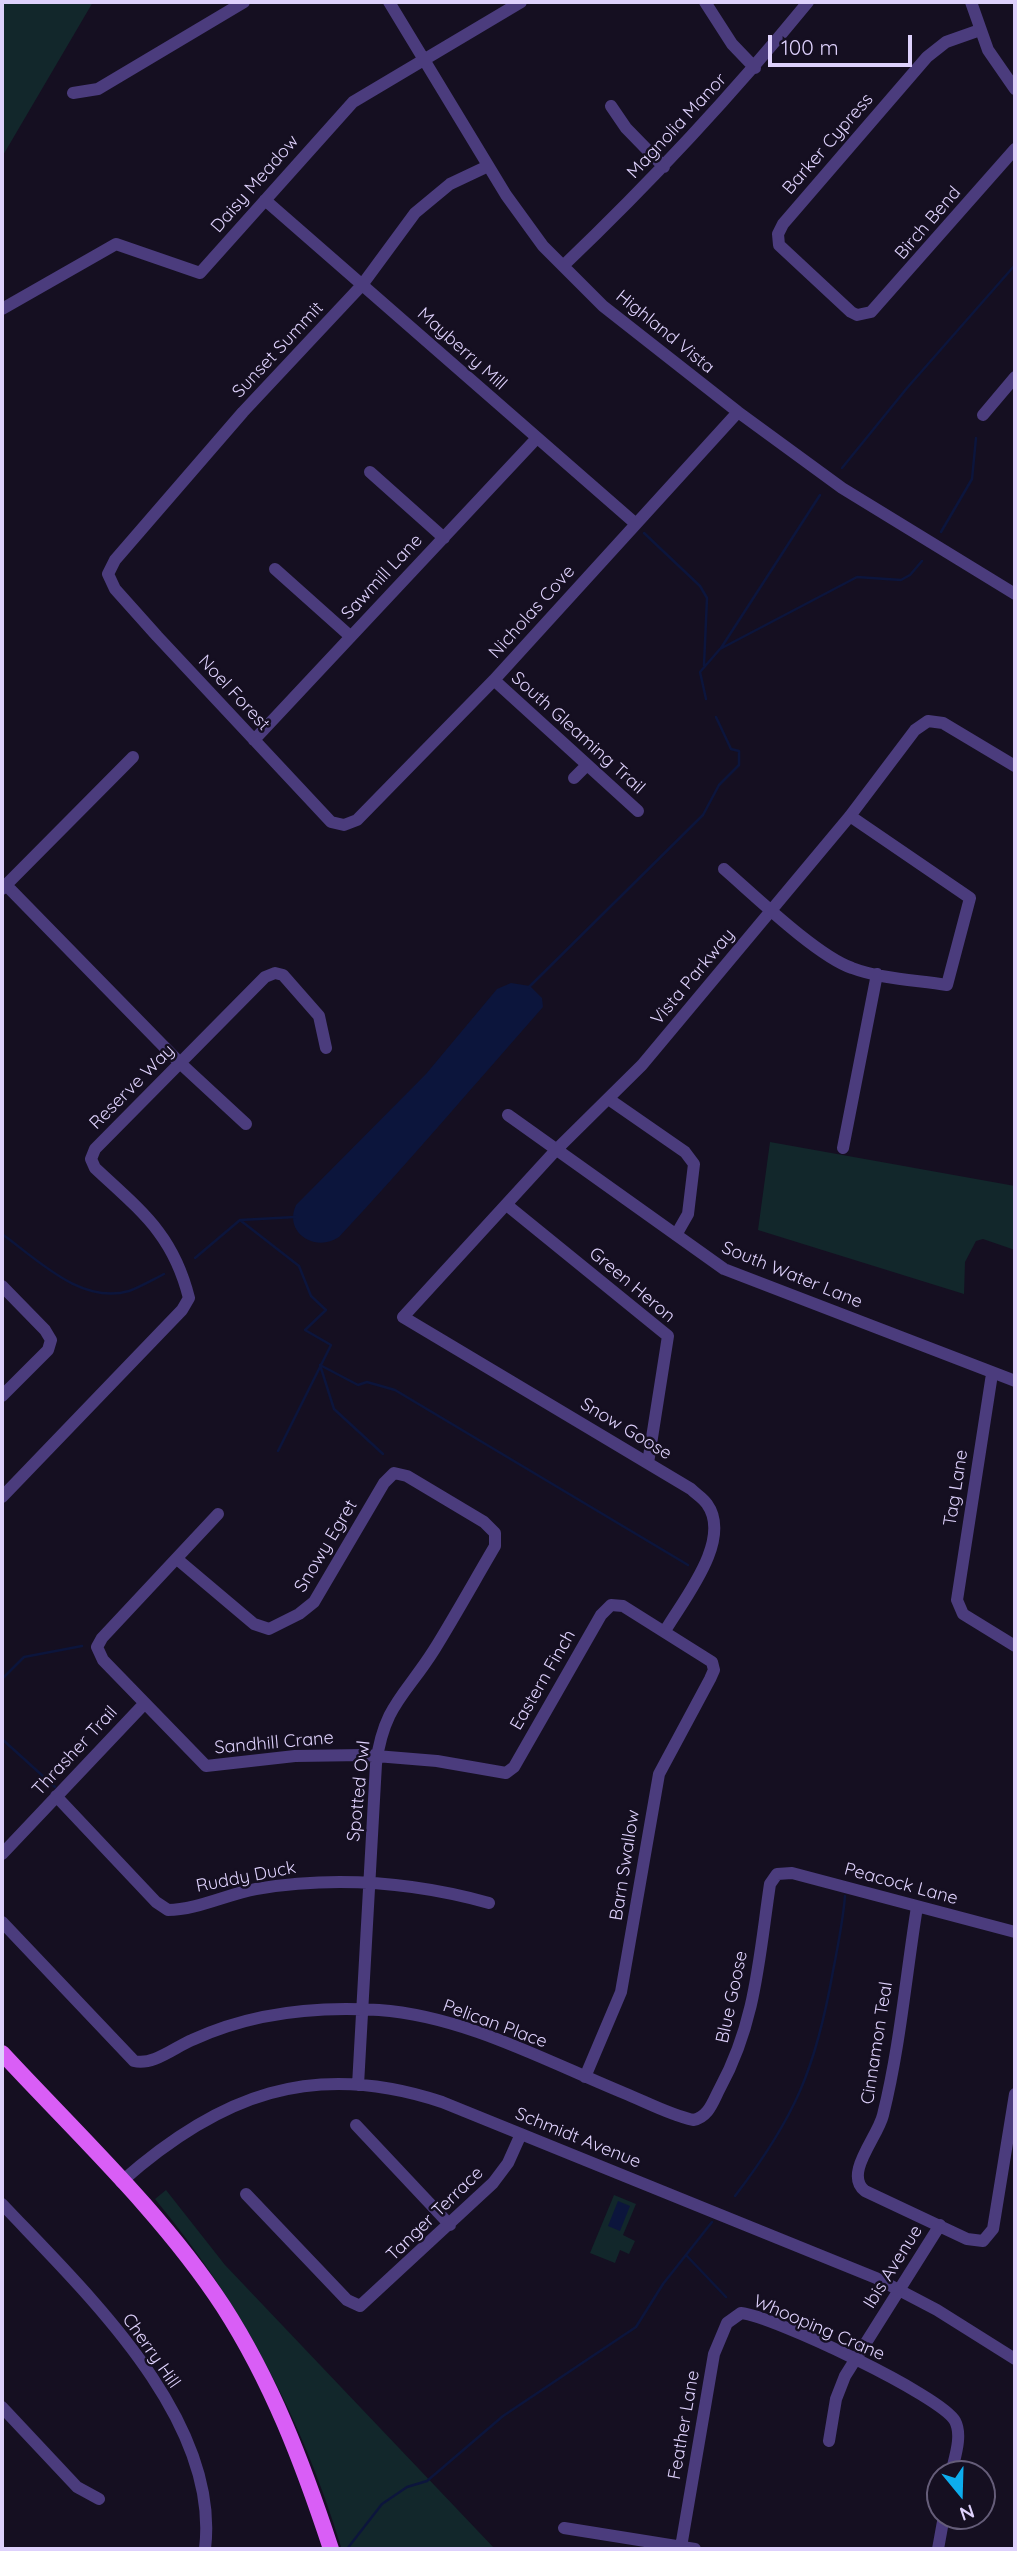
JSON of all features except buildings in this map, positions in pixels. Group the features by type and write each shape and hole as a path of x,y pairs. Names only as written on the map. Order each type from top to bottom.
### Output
{"main road":[{"path":"2,2053 121,2182 197,2271 252,2356 297,2451 331,2549"}],"street":[{"name":"Highland Vista","path":"389,2 486,167 543,246 603,306 738,412 862,502 1015,594"},
{"name":"Daisy Meadow","path":"2,309 116,244 200,273 353,102 521,2"},
{"path":"705,2 732,44 755,68"},
{"name":"Magnolia Manor","path":"562,266 664,167 755,68 808,2"},
{"path":"971,2 994,60 1015,89"},
{"path":"74,93 98,89 240,3"},
{"name":"Barker Cypress","path":"864,315 851,312 785,253 778,239 783,224 927,57 946,42 980,30"},
{"path":"611,106 626,128 664,167"},
{"name":"Birch Bend","path":"864,315 877,308 1015,149"},
{"name":"Sunset Summit","path":"108,574 115,560 243,412 362,285 400,230 423,205 450,184 486,167"},
{"name":"Mayberry Mill","path":"265,200 636,524"},
{"path":"983,415 1015,377"},
{"name":"Nicholas Cove","path":"344,825 357,820 494,680 738,412"},
{"name":"Sawmill Lane","path":"254,740 536,439"},
{"path":"370,472 443,538"},
{"path":"275,569 350,636"},
{"name":"Noel Forest","path":"108,574 115,589 331,822 344,825"},
{"name":"South Gleaming Trail","path":"494,680 638,811"},
{"name":"Vista Parkway","path":"403,1317 508,1206 556,1150 610,1100 772,911 850,816 915,730 929,721 943,723 1015,766"},
{"path":"133,757 4,887 180,1063 246,1124"},
{"path":"574,778 587,765"},
{"path":"724,869 772,911 841,963 877,974 947,985 971,898 850,816"},
{"name":"Reserve Way","path":"2,1497 182,1310 189,1298 176,1259 162,1233 95,1168 91,1158 94,1149 265,978 275,973 283,975 319,1016 326,1048"},
{"path":"843,1148 877,974"},
{"path":"610,1100 685,1152 694,1164 688,1214 676,1235"},
{"name":"South Water Lane","path":"508,1115 724,1269 1015,1381"},
{"name":"Green Heron","path":"508,1206 668,1336 648,1463"},
{"path":"2,1286 45,1330 51,1340 48,1350 2,1396"},
{"name":"Snow Goose","path":"403,1317 691,1489 708,1505 714,1522 713,1545 706,1564 665,1631"},
{"name":"Tag Lane","path":"992,1374 957,1592 958,1607 970,1619 1015,1646"},
{"name":"Spotted Owl","path":"358,2085 377,1755 390,1711 435,1648 495,1546 495,1534 484,1522 418,1482 394,1473"},
{"name":"Snowy Egret","path":"177,1559 258,1627 276,1626 306,1610 319,1595 384,1483 394,1473"},
{"path":"177,1559 218,1514"},
{"name":"Sandhill Crane","path":"177,1559 102,1638 97,1647 103,1660 206,1766 295,1756 377,1755 437,1761 506,1773"},
{"name":"Eastern Finch","path":"506,1773 514,1767 601,1615 611,1605 623,1606 665,1631"},
{"name":"Barn Swallow","path":"585,2077 621,1992 659,1774 710,1679 714,1666 705,1655 665,1631"},
{"name":"Thrasher Trail","path":"2,1854 145,1703"},
{"name":"Ruddy Duck","path":"56,1796 156,1902 168,1910 243,1891 291,1884 369,1882 422,1888 489,1903"},
{"name":"Peacock Lane","path":"777,1874 792,1873 1015,1932"},
{"name":"Blue Goose","path":"698,2119 709,2110 737,2056 745,2034 770,1884 777,1874"},
{"name":"Cinnamon Teal","path":"917,1907 884,2113 855,2179 865,2191 940,2225"},
{"name":"Pelican Place","path":"2,1922 126,2055 138,2062 153,2060 211,2032 259,2018 307,2010 362,2009 403,2013 453,2025 683,2117 698,2119"},
{"name":"Schmidt Avenue","path":"121,2182 177,2135 232,2106 303,2087 358,2085 429,2098 851,2267 901,2290 1015,2359"},
{"path":"940,2225 971,2241 983,2241 993,2229 1015,2094"},
{"path":"356,2125 450,2225"},
{"name":"Tanger Terrace","path":"246,2194 347,2300 358,2306 366,2304 501,2175 521,2134"},
{"name":"Cherry Hill","path":"2,2204 101,2311 134,2353 169,2409 201,2477 206,2511 205,2549"},
{"name":"Ibis Avenue","path":"829,2441 837,2394 856,2358 940,2225"},
{"name":"Whooping Crane","path":"736,2315 748,2314 856,2358 945,2411 956,2423 958,2434 953,2460"},
{"name":"Feather Lane","path":"681,2547 714,2354 723,2330 736,2315"},
{"path":"2,2407 77,2487 99,2499"},
{"path":"564,2528 695,2549"},
{"path":"938,2549 941,2530"}],"green space":[{"path":"2,2 93,2 2,157"},
{"path":"770,1142 1015,1186 1015,1250 983,1239 976,1241 965,1262 964,1294 758,1230"},
{"path":"166,2190 225,2265 495,2549 341,2547 308,2453 266,2364 215,2279 155,2199"},
{"path":"614,2195 636,2204 623,2235 635,2241 629,2254 620,2250 615,2263 590,2253"}],"water":[{"path":"511,983 530,986 542,998 543,1007 339,1237 321,1243 304,1238 294,1224 296,1205 426,1074 497,989"},
{"path":"618,2201 630,2206 620,2231 608,2226"}],"waterway":[{"path":"842,468 907,388 1015,265"},
{"path":"941,532 972,479 976,438"},
{"path":"721,648 820,495"},
{"path":"644,533 700,586 707,598 704,665"},
{"path":"706,699 700,672 720,649 857,577 901,580 910,575 922,561"},
{"path":"529,987 703,815 719,785 739,765 739,751 731,749 716,717"},
{"path":"240,1220 295,1217"},
{"path":"195,1258 240,1220 299,1266 311,1296 326,1310 305,1330 331,1345 278,1451"},
{"path":"2,1234 45,1267 77,1286 94,1292 111,1294 129,1291 164,1274"},
{"path":"320,1365 358,1385 367,1382 395,1390 688,1565"},
{"path":"320,1365 334,1409 383,1454"},
{"path":"2,1679 24,1657 82,1646"},
{"path":"2,1739 55,1787"},
{"path":"735,2196 788,2116 810,2064 826,2005 845,1896"},
{"path":"347,2549 382,2504 407,2487 427,2481 503,2416 636,2327 663,2284 712,2222"},
{"path":"686,2255 726,2297"}]}
